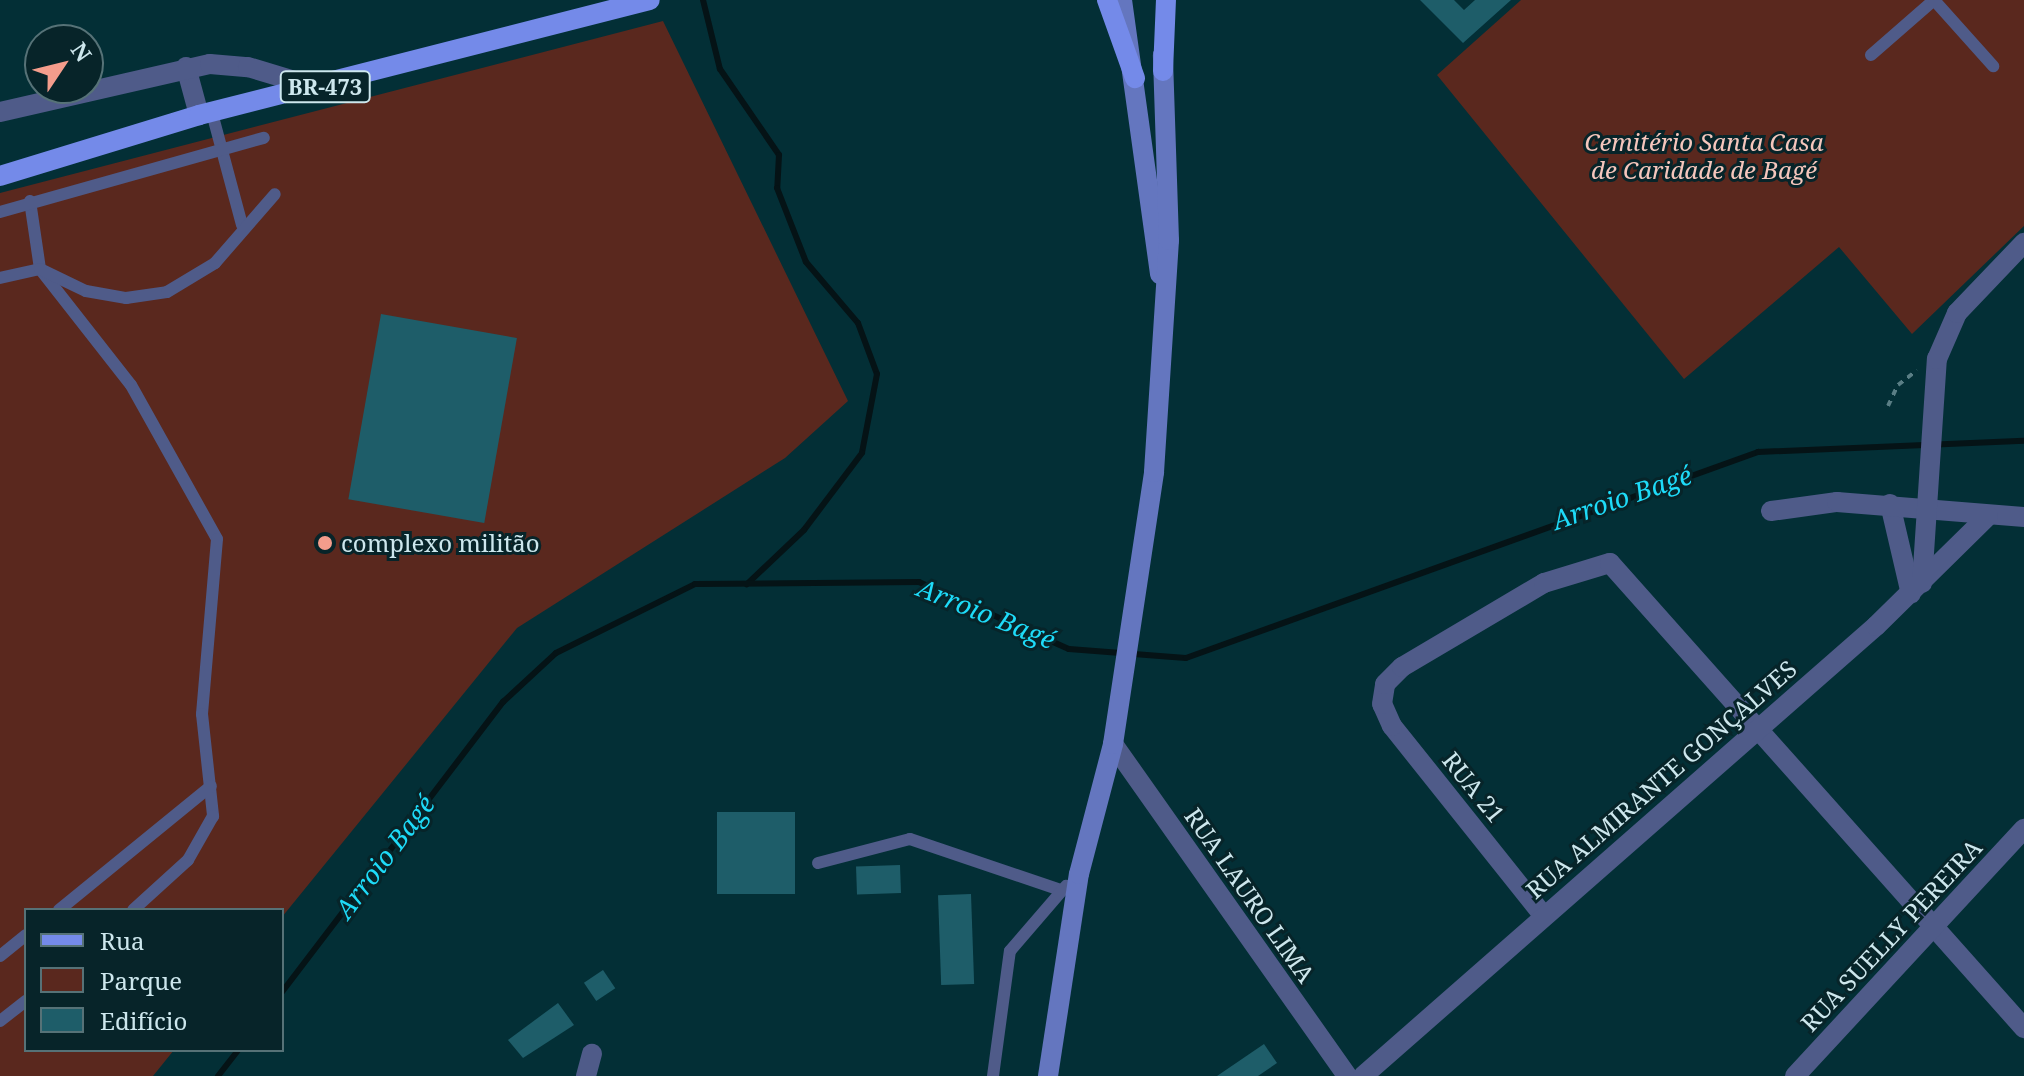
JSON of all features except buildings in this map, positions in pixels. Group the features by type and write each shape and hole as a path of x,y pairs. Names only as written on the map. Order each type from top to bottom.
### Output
{"main road":[{"name":"BR-473","path":"0,176 205,114 318,88 650,0"},
{"path":"1107,0 1135,78"},
{"path":"1122,0 1135,78 1149,228 1161,282"},
{"path":"1048,1076 1079,874 1113,744 1154,472 1161,282 1169,240 1163,0"}],"street":[{"path":"186,67 205,114"},
{"path":"0,112 186,67 248,67 318,88"},
{"path":"1917,589 1927,509 1932,396 1937,359 1957,313 2024,243"},
{"path":"1890,504 1917,589"},
{"path":"1771,511 1890,504 1988,516 2024,517"},
{"name":"RUA ALMIRANTE GONÇALVES","path":"1363,1076 1917,589 1988,516"},
{"name":"RUA 21","path":"1543,915 1392,726 1382,704 1385,684 1402,667 1544,583 1610,563 1755,733"},
{"path":"1755,733 1931,930 2024,1028"},
{"name":"RUA LAURO LIMA","path":"1113,744 1347,1076"},
{"name":"RUA SUELLY PEREIRA","path":"1795,1076 2024,829"},
{"path":"586,1076 592,1054"}],"lane":[{"path":"1871,55 1934,0 1993,66"},
{"path":"205,114 223,149 242,225"},
{"path":"0,212 30,201 264,138"},
{"path":"0,278 40,269 99,293 167,292 215,263 242,225 275,194"},
{"path":"30,201 40,269 131,385 217,539 202,714 211,786 207,833 135,908"},
{"path":"61,908 211,786"},
{"path":"818,863 910,839 1061,890"},
{"path":"993,1076 1010,951 1061,890 1079,874"},
{"path":"0,956 24,937"},
{"path":"0,1021 24,1003"}],"path":[{"path":"1888,406 1907,376 1937,359"}],"green space":[{"name":"Cemitério Santa Casa de Caridade de Bagé","path":"1521,0 2024,0 2024,226 1912,334 1839,247 1684,379 1437,75"},
{"name":"complexo militão","path":"663,21 848,401 785,458 517,628 284,915 284,908 24,908 24,1052 172,1052 153,1076 0,1076 0,193"}],"waterway":[{"path":"703,0 720,69 779,155 777,188 806,262 858,323 877,374 862,453 804,530 747,584"},
{"name":"Arroio Bagé","path":"284,989 503,702 556,653 695,584 919,582 1069,649 1186,658 1758,452 2024,441"},
{"name":"Arroio Bagé","path":"218,1076 236,1052"}],"place":[{"name":"complexo militão","path":"325,543"}]}
